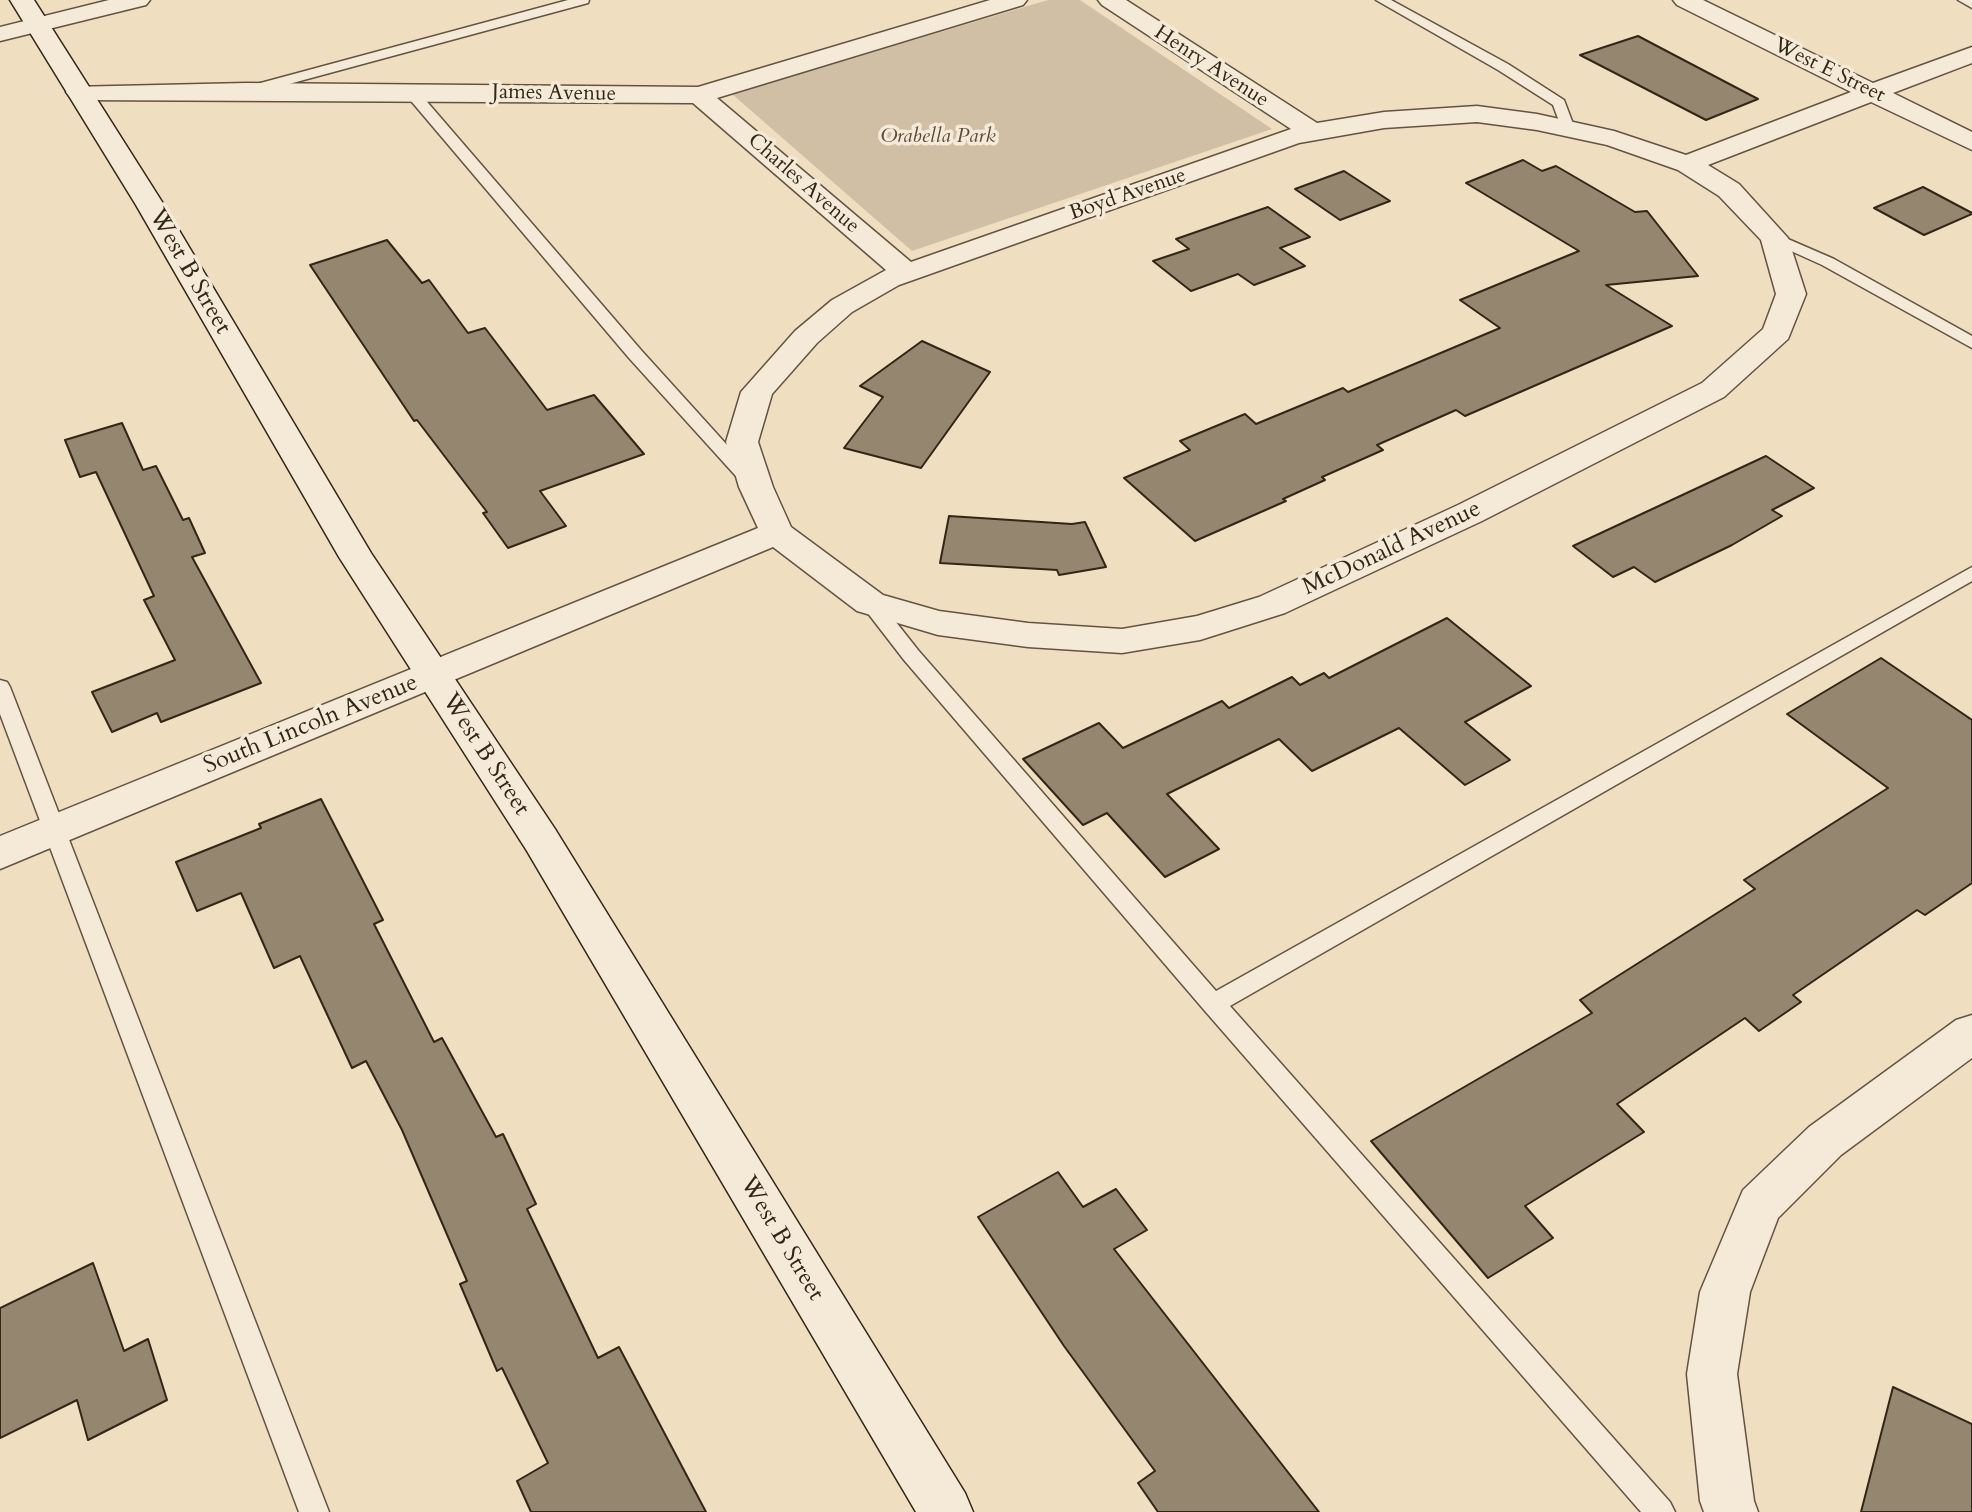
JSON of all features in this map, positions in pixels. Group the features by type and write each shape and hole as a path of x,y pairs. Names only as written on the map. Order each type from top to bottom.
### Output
{"street":[{"path":"0,34 29,12 138,0"},
{"name":"James Avenue","path":"79,92 699,95 1015,0"},
{"name":"Henry Avenue","path":"1110,0 1312,132"},
{"name":"West E Street","path":"1685,0 1972,142"},
{"name":"West B Street","path":"29,12 150,205 356,557 541,840 946,1512"},
{"path":"1687,164 1972,54"},
{"name":"Charles Avenue","path":"699,95 907,273"},
{"name":"Boyd Avenue","path":"777,533 756,487 742,442 757,392 806,337 842,306 889,279 1312,132 1347,123 1414,116 1477,114 1614,139 1687,164"},
{"name":"McDonald Avenue","path":"777,533 870,603 938,623 1028,635 1122,641 1200,628 1272,605 1470,513 1713,390 1777,333 1791,294 1774,238 1729,190 1687,164"},
{"name":"South Lincoln Avenue","path":"0,853 777,533"},
{"path":"1731,1512 1727,1501 1712,1374 1726,1292 1760,1205 1825,1141 1972,1033"}],"lane":[{"path":"246,91 583,0"},
{"path":"1382,0 1503,67 1559,103 1568,129"},
{"path":"1964,0 1972,4"},
{"path":"411,92 635,354 756,487"},
{"path":"1774,238 1828,262 1972,343"},
{"path":"1213,1004 1972,573"},
{"path":"870,603 911,655 1213,1004 1660,1512"},
{"path":"0,687 314,1512"}],"green space":[{"name":"Orabella Park","path":"1048,0 1080,0 1272,129 912,251 732,94"}],"building":[{"path":"1638,36 1758,99 1706,120 1580,55"},
{"path":"1523,160 1542,171 1556,166 1635,212 1647,211 1698,276 1606,285 1672,326 1465,416 1456,410 1377,445 1383,450 1322,477 1325,480 1283,499 1286,501 1195,541 1124,478 1190,450 1180,441 1245,414 1256,424 1343,388 1348,392 1500,328 1460,300 1579,251 1466,183"},
{"path":"1344,171 1390,201 1340,220 1295,189"},
{"path":"1923,187 1972,214 1924,235 1874,208"},
{"path":"1268,207 1310,237 1280,248 1305,266 1254,285 1238,274 1191,291 1153,261 1189,249 1176,239"},
{"path":"387,240 422,283 429,280 468,333 485,328 547,410 594,395 644,454 540,491 566,526 508,548 483,513 487,512 417,420 414,421 310,265"},
{"path":"922,341 990,372 921,468 844,448 883,397 860,386"},
{"path":"122,423 143,470 156,466 183,520 189,518 205,553 192,557 261,683 161,722 157,713 112,732 92,692 175,660 144,600 154,596 96,472 80,477 65,440"},
{"path":"1766,456 1814,488 1772,510 1782,516 1732,545 1655,582 1634,567 1613,577 1573,546"},
{"path":"949,516 1072,524 1085,522 1106,567 1059,575 1057,570 940,563"},
{"path":"1447,618 1531,686 1465,722 1510,760 1465,785 1399,728 1312,771 1279,739 1167,794 1219,849 1165,877 1107,813 1083,825 1023,759 1099,723 1123,748 1222,701 1229,708 1292,677 1300,685 1324,673 1329,678"},
{"path":"1881,658 1972,720 1972,883 1925,915 1917,910 1793,995 1801,1002 1759,1031 1745,1018 1617,1104 1644,1132 1525,1206 1553,1238 1488,1278 1371,1141 1592,1013 1580,1000 1755,889 1744,880 1888,788 1787,714"},
{"path":"321,799 383,920 374,924 434,1042 442,1038 496,1137 503,1134 536,1204 527,1209 598,1358 619,1347 706,1512 531,1512 517,1481 548,1463 502,1368 497,1371 460,1284 467,1281 402,1130 366,1061 352,1068 300,956 274,968 241,893 197,911 176,862 261,828 259,824"},
{"path":"1058,1172 1083,1207 1116,1189 1147,1230 1114,1249 1319,1512 1158,1512 1138,1483 1155,1471 1064,1346 978,1217"},
{"path":"93,1263 124,1351 148,1339 167,1400 88,1440 77,1400 0,1438 0,1308"},
{"path":"1893,1387 1972,1424 1972,1512 1861,1512"}]}
